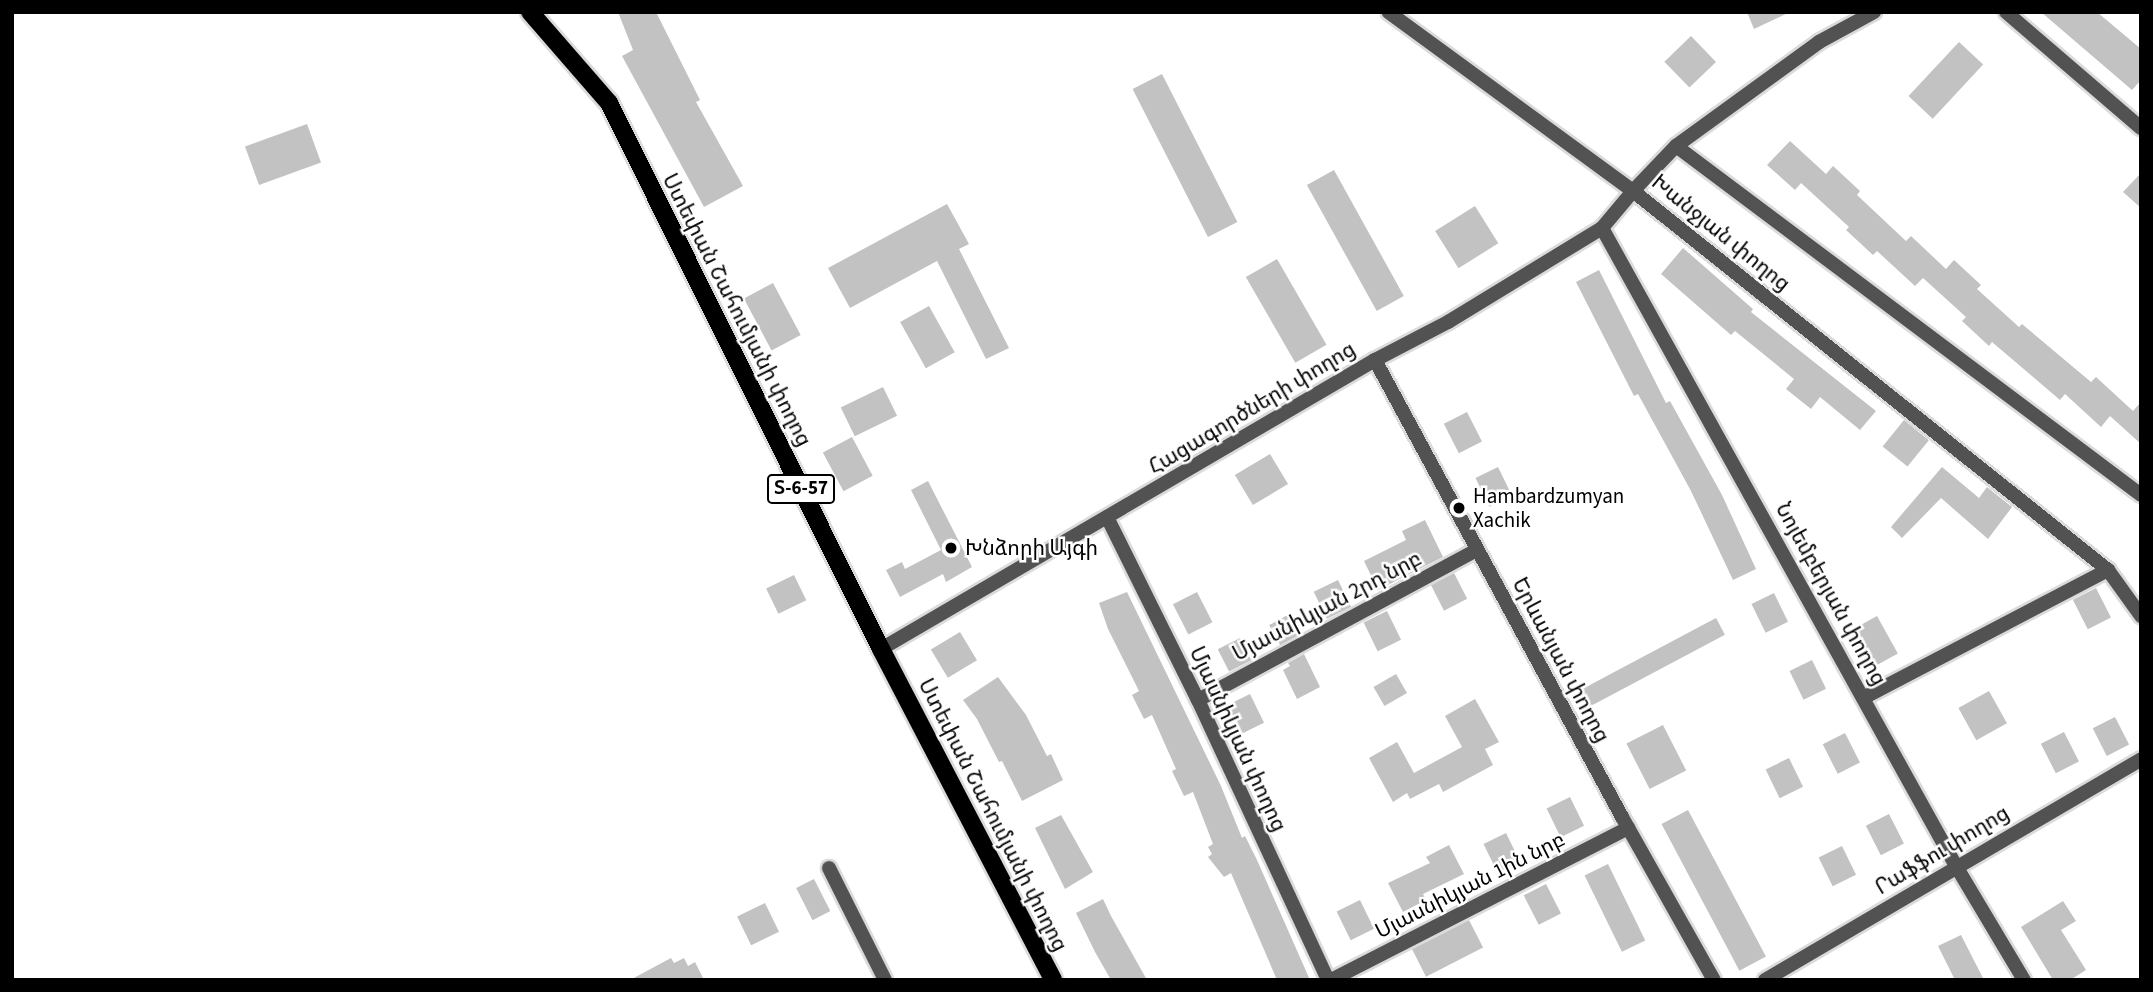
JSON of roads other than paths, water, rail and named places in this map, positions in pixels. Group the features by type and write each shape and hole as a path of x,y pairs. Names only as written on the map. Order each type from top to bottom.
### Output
{"main road":[{"name":"Ստեփան Շահումյանի փողոց","path":"530,12 609,103 881,649 1052,980"}],"street":[{"path":"1388,12 1633,191"},
{"path":"1676,146 1819,42 1874,12"},
{"path":"2006,12 2141,128"},
{"name":"Խանջյան փողոց","path":"2141,495 1676,146 1633,191 2108,570 2141,616"},
{"name":"Հացագործների փողոց","path":"881,649 1375,359 1448,323 1602,228 1633,191"},
{"name":"Նոյեմբերյան փողոց","path":"1602,228 1865,697 1955,866 2024,980"},
{"name":"Երևանյան փողոց","path":"1375,359 1476,550 1714,980"},
{"name":"Մյասնիկյան փողոց","path":"1107,517 1198,700 1330,980"},
{"name":"Մյասնիկյան 2րդ նրբ","path":"1198,700 1476,550"},
{"path":"1865,697 2108,570"},
{"name":"Րաֆֆու փողոց","path":"1765,980 2141,759"},
{"name":"Մյասնիկյան 1ին նրբ","path":"1330,980 1628,828"},
{"path":"829,868 885,980"}],"place":[{"name":"Hambardzumyan Xachik","path":"1459,508"},
{"name":"Խնձորի Այգի","path":"951,548"}]}
